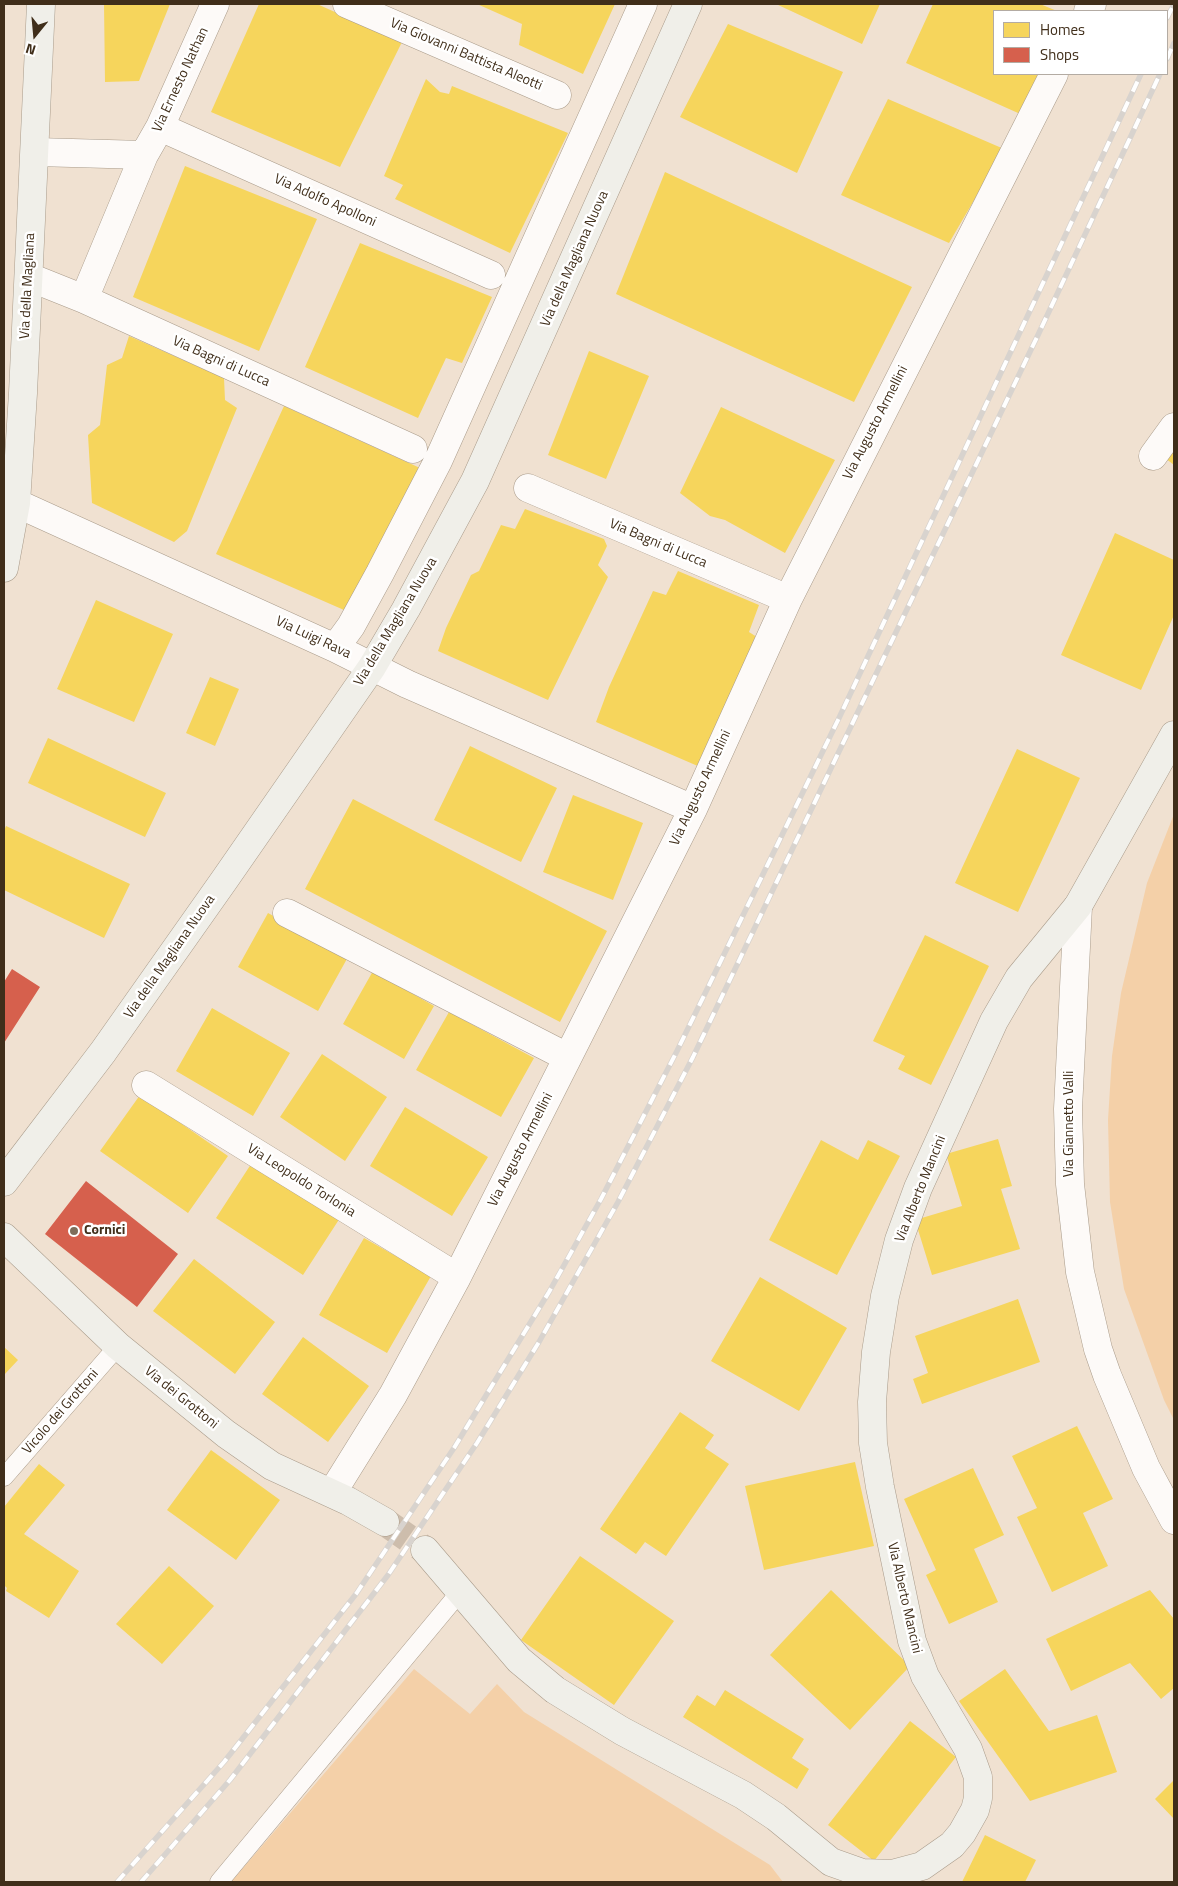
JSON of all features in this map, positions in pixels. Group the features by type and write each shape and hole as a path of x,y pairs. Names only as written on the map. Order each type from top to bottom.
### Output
{"street":[{"name":"Via Ernesto Nathan","path":"84,299 144,155 160,127 215,4"},
{"name":"Via Giovanni Battista Aleotti","path":"347,4 557,95"},
{"path":"335,648 376,582 438,461 643,4"},
{"name":"Via della Magliana Nuova","path":"4,1182 103,1052 372,667 426,573 475,481 688,4"},
{"name":"Via della Magliana","path":"4,568 16,503 36,152 40,5"},
{"name":"Via Augusto Armellini","path":"332,1493 393,1395 457,1277 693,809 788,599 1053,75"},
{"name":"Via Adolfo Apolloni","path":"160,127 491,275"},
{"path":"36,152 144,155"},
{"name":"Via Bagni di Lucca","path":"28,277 84,299 413,449"},
{"path":"1153,456 1174,427"},
{"name":"Via Bagni di Lucca","path":"528,488 788,599"},
{"name":"Via Luigi Rava","path":"16,503 335,648 372,667 693,809"},
{"name":"Via Giannetto Valli","path":"1174,735 1078,906 1068,1109 1070,1184 1080,1272 1096,1340 1107,1375 1146,1468 1174,1520"},
{"name":"Via Alberto Mancini","path":"460,1592 519,1660 555,1690 622,1731 744,1795 776,1817 831,1862 862,1874 892,1874 922,1866 952,1845 962,1834 975,1810 978,1798 978,1777 968,1749 925,1676 910,1632 880,1487 873,1443 872,1387 879,1326 894,1258 909,1212 994,1021 1019,978 1078,906"},
{"path":"287,913 567,1057"},
{"name":"Via Leopoldo Torlonia","path":"146,1085 457,1277"},
{"name":"Via dei Grottoni","path":"4,1237 118,1346 194,1410 252,1453 291,1476 332,1493 384,1522"},
{"path":"425,1550 460,1592"}],"lane":[{"name":"Vicolo dei Grottoni","path":"4,1477 118,1346"},
{"path":"219,1882 460,1592"}],"shaded area":[{"path":"1174,814 1174,1420 1164,1400 1124,1289 1110,1202 1108,1120 1112,1056 1121,993 1147,883"},
{"path":"414,1669 470,1714 497,1684 524,1712 770,1865 783,1882 231,1882"}],"building: Homes":[{"path":"104,4 170,4 139,81 105,82"},
{"path":"259,4 317,4 402,42 340,167 211,112"},
{"path":"477,4 615,4 583,74 519,45 522,24"},
{"path":"776,4 880,4 862,44"},
{"path":"933,4 1040,4 1055,10 993,10 993,75 1046,75 1027,117 906,63"},
{"path":"728,24 843,72 797,173 680,117"},
{"path":"426,79 440,92 449,94 452,86 568,133 510,253 395,199 403,185 384,176"},
{"path":"888,99 1004,149 949,243 841,195"},
{"path":"185,166 317,219 259,351 133,297"},
{"path":"665,172 912,287 854,402 616,294"},
{"path":"360,243 492,297 462,363 446,358 418,418 305,367"},
{"path":"129,336 224,378 225,400 237,408 187,531 174,542 92,503 88,435 100,425 107,365 122,358"},
{"path":"589,351 649,376 606,479 548,455"},
{"path":"284,406 420,468 374,562 344,610 216,554"},
{"path":"721,407 835,460 785,553 725,520 710,516 680,493"},
{"path":"1174,447 1174,465 1165,458"},
{"path":"525,509 604,539 607,546 598,565 608,577 548,700 438,651 446,628 471,575 479,571 501,525 515,529"},
{"path":"1115,533 1174,560 1174,615 1141,690 1061,655"},
{"path":"678,571 759,605 749,632 760,639 700,767 596,722 609,687 653,591 666,595"},
{"path":"96,600 173,634 134,722 57,689"},
{"path":"210,677 239,689 215,746 186,733"},
{"path":"48,738 166,793 145,837 28,783"},
{"path":"470,746 557,788 521,862 434,820"},
{"path":"1017,749 1080,778 1018,912 955,883"},
{"path":"573,795 643,823 613,900 543,872"},
{"path":"353,799 607,931 560,1022 305,889"},
{"path":"6,826 130,884 104,938 4,890 4,831"},
{"path":"268,913 348,957 318,1011 238,967"},
{"path":"925,935 989,966 931,1085 898,1069 905,1056 873,1041"},
{"path":"373,971 434,1006 404,1059 343,1024"},
{"path":"212,1008 290,1053 253,1116 176,1071"},
{"path":"449,1012 534,1058 501,1117 416,1070"},
{"path":"322,1054 387,1097 345,1161 280,1117"},
{"path":"140,1095 228,1156 188,1213 100,1151"},
{"path":"405,1107 488,1157 452,1216 370,1166"},
{"path":"998,1139 1012,1186 1001,1189 1020,1249 932,1275 915,1220 962,1206 946,1154"},
{"path":"821,1140 858,1160 868,1140 900,1156 837,1275 769,1240"},
{"path":"253,1161 340,1218 303,1275 216,1218"},
{"path":"364,1238 431,1276 387,1353 319,1315"},
{"path":"194,1259 275,1322 235,1374 153,1311"},
{"path":"760,1277 847,1328 799,1411 711,1361"},
{"path":"1018,1299 1040,1362 922,1404 913,1379 928,1373 915,1336"},
{"path":"303,1337 369,1386 328,1442 262,1394"},
{"path":"4,1347 18,1360 4,1375"},
{"path":"680,1412 714,1435 705,1448 729,1464 666,1556 645,1542 636,1554 600,1529"},
{"path":"1077,1426 1113,1499 1083,1513 1108,1566 1052,1592 1017,1517 1037,1508 1012,1456"},
{"path":"211,1450 280,1500 236,1560 167,1510"},
{"path":"855,1462 874,1546 764,1570 745,1486"},
{"path":"39,1464 65,1485 24,1534 79,1571 49,1618 6,1591 7,1588 4,1585 4,1507"},
{"path":"973,1468 1004,1535 974,1549 998,1602 949,1624 926,1575 936,1570 904,1499"},
{"path":"580,1556 674,1621 614,1705 521,1640"},
{"path":"169,1566 214,1606 162,1664 116,1624"},
{"path":"831,1590 910,1666 850,1730 770,1655"},
{"path":"1150,1590 1174,1619 1174,1688 1161,1699 1130,1663 1071,1691 1046,1639"},
{"path":"1005,1669 1049,1731 1097,1715 1117,1772 1030,1801 959,1701"},
{"path":"725,1690 804,1739 792,1758 809,1769 797,1789 683,1717 697,1695 715,1706"},
{"path":"910,1721 956,1757 874,1861 828,1825"},
{"path":"1174,1780 1174,1819 1155,1799"},
{"path":"985,1835 1036,1860 1025,1882 962,1882"}],"building: Shops":[{"path":"12,969 40,987 4,1043 4,982"},
{"path":"86,1181 178,1254 137,1307 45,1234"}],"tunnel":[{"path":"385,1522 425,1550"}],"railway":[{"path":"1168,16 1174,4"},
{"path":"1168,57 1174,43"},
{"path":"117,1882 224,1762 356,1594 454,1448 549,1292 601,1199 677,1051 839,718 1141,75"},
{"path":"141,1882 230,1780 388,1575 477,1443 539,1342 618,1202 693,1057 1038,335 1160,75"}],"place":[{"name":"Cornici","path":"74,1231"}]}
